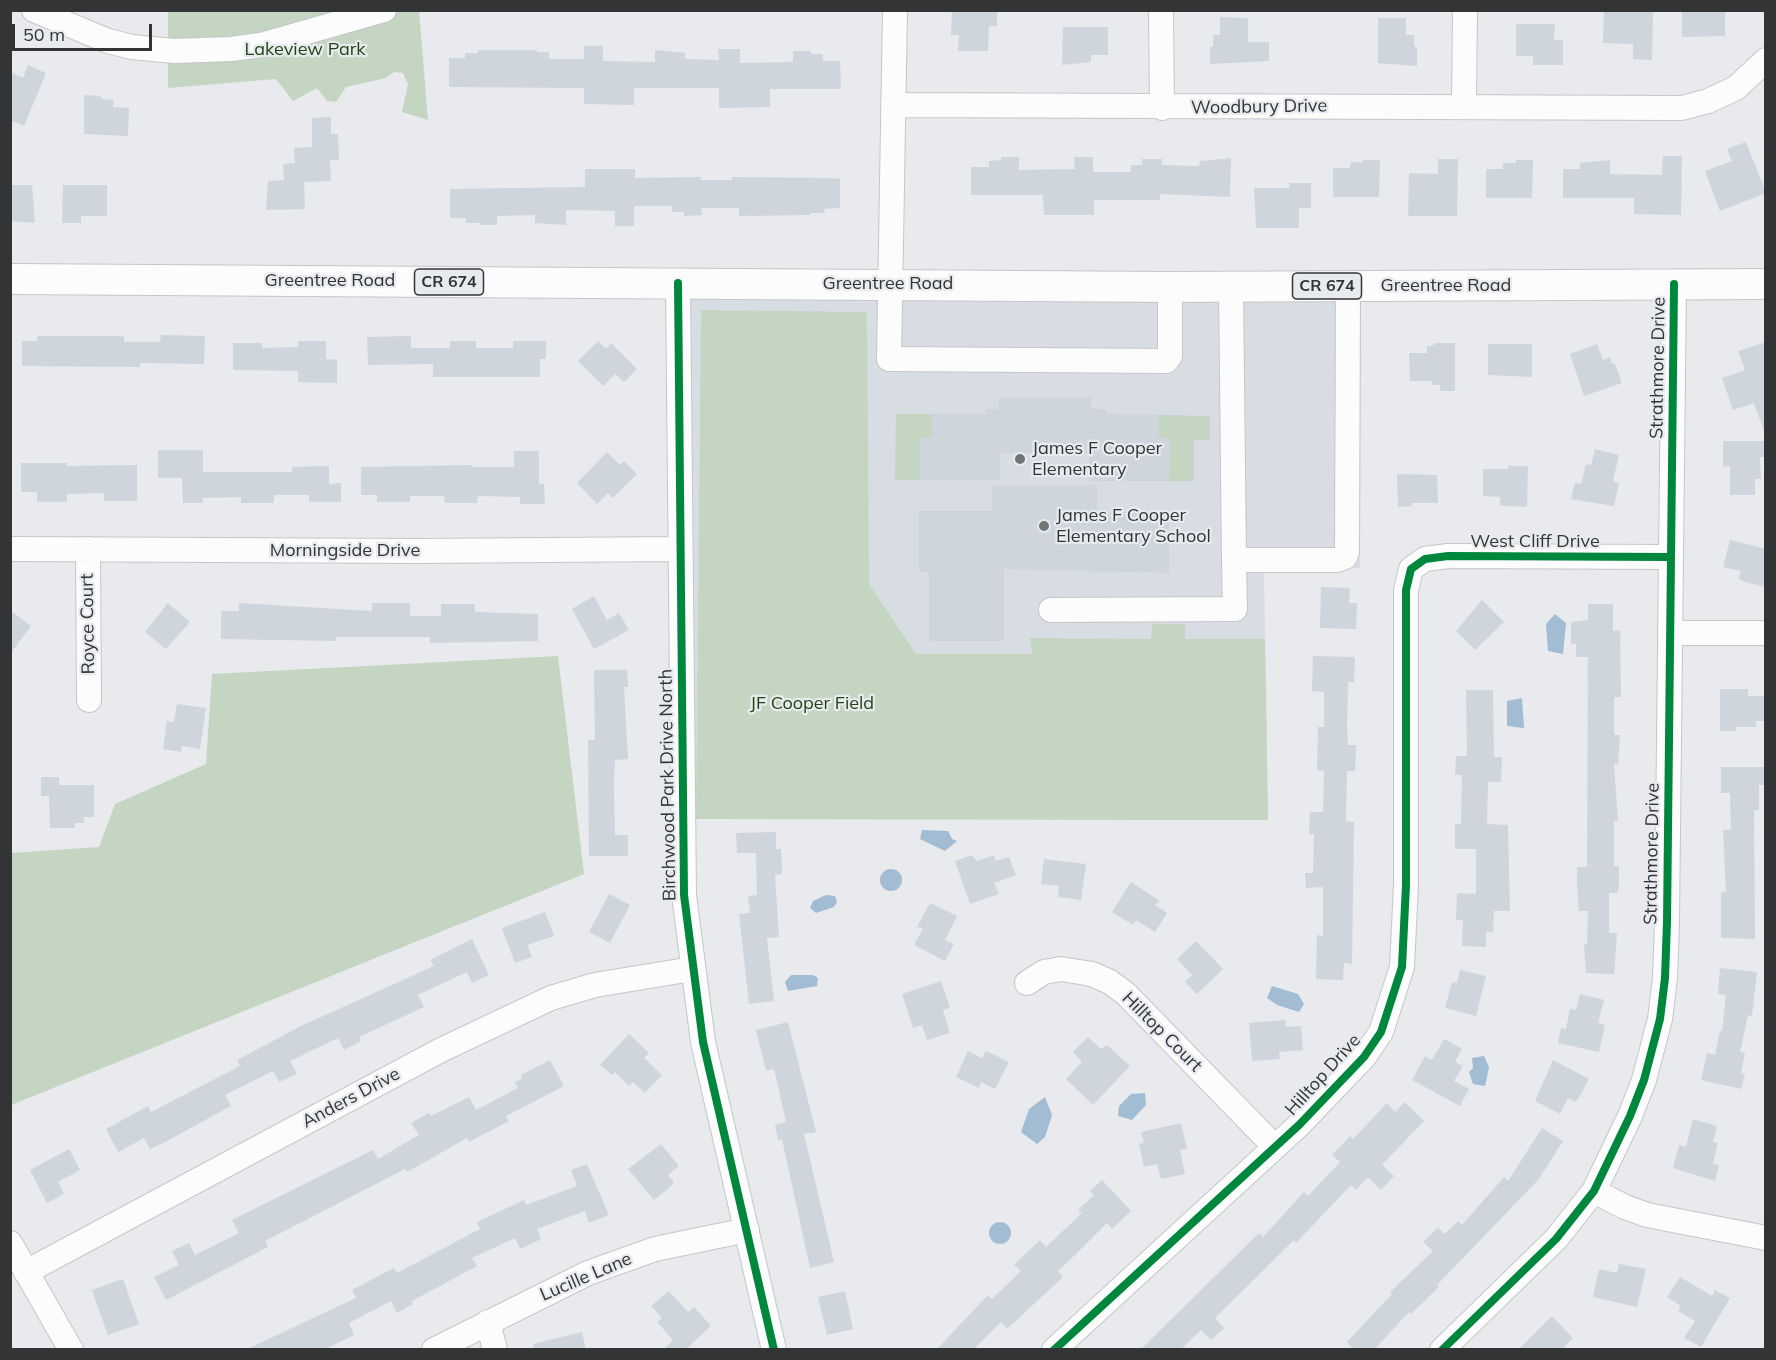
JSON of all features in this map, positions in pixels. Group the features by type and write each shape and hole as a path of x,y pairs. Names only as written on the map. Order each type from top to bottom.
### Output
{"main road":[{"name":"Greentree Road","path":"10,279 1170,287 1766,284"}],"street":[{"path":"34,10 108,41 132,47 174,51 246,48 384,10"},
{"path":"895,10 888,284 888,355 892,361 1166,361 1170,356 1170,287"},
{"path":"1161,10 1162,108"},
{"path":"1464,105 1465,10"},
{"name":"Woodbury Drive","path":"893,105 1162,108 1464,105 1625,110 1683,108 1708,101 1736,88 1766,60"},
{"name":"Birchwood Park Drive North","path":"678,283 684,896 703,1042 774,1350"},
{"name":"Strathmore Drive","path":"1442,1350 1556,1239 1594,1191 1630,1116 1644,1080 1660,1019 1665,978 1666,934 1674,284"},
{"path":"1051,610 1235,609 1231,286"},
{"path":"1234,560 1337,560 1345,557 1347,552 1347,286"},
{"name":"Morningside Drive","path":"10,549 416,551 680,549"},
{"name":"Royce Court","path":"88,549 89,699"},
{"name":"West Cliff Drive","path":"1409,578 1417,563 1433,557 1671,557"},
{"name":"Hilltop Drive","path":"1054,1350 1331,1094 1364,1057 1381,1032 1402,968 1406,885 1406,590 1409,578"},
{"path":"1670,633 1766,633"},
{"name":"Anders Drive","path":"26,1272 441,1050 551,998 595,985 692,969"},
{"name":"Hilltop Court","path":"1027,983 1044,972 1061,969 1092,974 1110,982 1126,994 1275,1147"},
{"path":"1594,1191 1647,1215 1766,1238"},
{"name":"Lucille Lane","path":"434,1350 588,1273 655,1249 747,1230"},
{"path":"10,1243 71,1350"},
{"path":"488,1322 495,1350"}],"shaded area":[{"name":"James F Cooper Elementary","path":"678,283 1361,286 1360,568 1264,570 1268,820 683,819"}],"green space":[{"name":"Lakeview Park","path":"168,11 419,11 428,120 402,112 408,84 403,73 394,72 386,78 346,87 336,102 327,101 317,88 293,101 276,79 168,88"},
{"name":"JF Cooper Field","path":"701,310 867,312 869,584 916,654 1032,654 1030,638 1151,639 1152,624 1185,624 1185,639 1265,639 1268,820 696,819"},
{"path":"896,414 932,414 932,438 920,438 920,480 895,480"},
{"path":"1159,415 1210,416 1210,440 1194,440 1194,481 1169,481 1170,438 1159,438"},
{"path":"558,656 584,874 11,1105 11,853 99,847 115,804 206,764 212,674"}],"water":[{"path":"1555,614 1566,623 1563,654 1548,651 1546,624"},
{"path":"1522,698 1524,728 1507,726 1507,701"},
{"path":"922,830 948,831 952,839 957,841 945,851 920,839"},
{"path":"887,869 895,869 902,876 902,884 895,891 887,891 880,884 880,876"},
{"path":"826,895 835,896 837,902 834,907 816,913 810,908 813,901"},
{"path":"791,975 813,975 818,978 817,986 788,991 785,982"},
{"path":"1272,986 1298,994 1304,1004 1299,1012 1277,1005 1267,998"},
{"path":"1484,1056 1489,1067 1485,1086 1473,1084 1469,1072 1473,1068 1472,1058"},
{"path":"1145,1093 1146,1105 1132,1120 1118,1116 1119,1106 1131,1094"},
{"path":"1045,1097 1052,1115 1045,1137 1037,1144 1021,1132 1029,1109"},
{"path":"996,1222 1004,1222 1011,1229 1011,1237 1004,1244 996,1244 989,1237 989,1229"}],"building":[{"path":"952,10 997,10 997,26 989,26 988,51 958,51 959,35 951,35"},
{"path":"1604,10 1653,10 1652,60 1633,59 1633,44 1603,43"},
{"path":"1682,10 1725,10 1725,36 1682,37"},
{"path":"1220,17 1248,18 1248,42 1269,42 1269,61 1210,64 1213,35 1220,35"},
{"path":"1378,18 1406,18 1406,35 1414,35 1414,47 1417,47 1417,66 1378,63"},
{"path":"1516,24 1555,24 1554,40 1563,40 1563,65 1533,65 1533,56 1516,56"},
{"path":"1063,27 1108,27 1108,55 1091,55 1091,62 1062,65"},
{"path":"584,46 603,46 603,61 655,62 655,50 685,53 685,59 719,60 718,49 740,49 740,63 793,62 793,51 811,51 811,54 823,54 823,61 840,61 841,89 770,89 770,107 719,108 719,88 634,88 634,105 584,104 584,88 449,87 449,58 465,58 465,53 478,53 478,50 537,50 537,52 549,52 549,59 584,59"},
{"path":"28,65 46,73 24,126 10,120 10,72 23,78"},
{"path":"84,95 101,96 101,99 114,100 113,107 129,108 128,136 84,134"},
{"path":"331,117 331,134 338,134 339,160 330,160 331,181 304,182 305,209 266,210 268,181 284,180 283,164 295,163 294,148 312,147 312,118"},
{"path":"1746,142 1766,193 1720,211 1705,171 1732,161 1727,149"},
{"path":"1663,156 1682,156 1681,215 1634,214 1634,198 1563,198 1563,169 1580,169 1580,163 1610,160 1610,174 1662,175"},
{"path":"1001,157 1019,157 1019,170 1075,169 1074,157 1093,157 1093,172 1131,172 1131,165 1142,165 1142,159 1162,159 1162,165 1199,166 1200,161 1231,158 1230,197 1160,194 1160,200 1094,200 1094,215 1044,215 1043,195 971,195 971,167 989,167 989,161 1001,160"},
{"path":"1438,159 1458,159 1457,216 1408,216 1409,173 1438,174"},
{"path":"1363,160 1380,160 1379,197 1333,197 1333,168 1350,168 1351,162 1363,162"},
{"path":"1516,160 1533,160 1532,198 1486,198 1486,169 1503,169 1503,163 1516,163"},
{"path":"585,169 635,169 635,178 840,179 840,208 824,209 825,213 810,213 810,215 739,216 739,208 701,208 702,215 684,216 684,212 672,212 672,206 634,206 634,226 615,226 615,211 566,210 566,225 535,223 535,215 497,216 497,225 479,225 480,223 466,223 466,218 450,218 450,189 585,187"},
{"path":"1289,183 1311,183 1311,208 1299,208 1299,228 1256,228 1254,188 1290,188"},
{"path":"10,185 32,185 35,223 10,221"},
{"path":"63,185 107,185 107,216 81,216 81,223 62,223"},
{"path":"161,335 205,336 204,364 140,363 140,367 22,366 22,341 37,341 37,336 124,336 124,342 160,342"},
{"path":"411,336 411,348 450,348 450,341 476,341 476,348 513,348 513,341 546,341 546,359 540,359 540,377 433,377 433,364 368,365 367,337"},
{"path":"298,341 326,341 326,359 337,360 337,383 298,382 298,371 233,370 233,343 262,343 262,348 298,347"},
{"path":"598,341 606,349 611,343 637,369 624,382 615,374 603,386 578,361"},
{"path":"1766,342 1766,431 1764,431 1754,403 1733,410 1722,378 1745,370 1738,351"},
{"path":"1435,343 1455,343 1455,391 1440,391 1440,385 1432,385 1432,381 1410,381 1409,353 1427,353 1427,346"},
{"path":"1488,344 1532,344 1532,377 1488,375"},
{"path":"1597,344 1603,360 1610,357 1612,364 1615,364 1622,383 1584,396 1570,354"},
{"path":"999,397 1091,397 1091,409 1106,409 1106,414 1159,415 1159,438 1170,438 1169,481 1089,481 1089,453 1000,453 1000,480 920,480 920,438 932,438 932,414 985,414 985,409 999,409"},
{"path":"1723,441 1766,441 1766,457 1760,457 1761,479 1755,479 1755,495 1730,495 1730,466 1723,467"},
{"path":"1595,449 1619,455 1613,481 1619,483 1614,506 1571,499 1575,483 1581,484 1586,464 1591,465"},
{"path":"158,450 203,450 203,472 292,472 292,467 329,466 329,484 341,483 341,502 309,502 309,495 274,495 274,503 241,503 241,497 203,498 203,503 183,503 182,478 158,478"},
{"path":"514,451 539,451 539,484 544,484 545,504 520,504 520,497 478,496 477,503 445,503 444,496 410,496 410,502 377,502 377,495 361,495 361,467 472,465 472,467 514,467"},
{"path":"607,452 620,465 624,461 637,474 613,498 608,493 597,504 577,483"},
{"path":"21,463 67,463 67,466 137,465 137,501 104,501 104,493 67,494 67,502 37,502 37,492 21,492"},
{"path":"1508,466 1528,466 1527,507 1500,505 1500,497 1483,496 1483,469 1508,469"},
{"path":"1397,474 1437,475 1438,503 1412,503 1412,506 1398,507"},
{"path":"992,485 1097,485 1097,512 1169,512 1169,573 1004,569 1004,641 929,641 929,572 919,572 919,511 992,511"},
{"path":"1730,540 1766,549 1766,587 1745,582 1739,579 1741,571 1723,567"},
{"path":"1321,587 1350,588 1349,603 1357,603 1356,629 1320,628"},
{"path":"594,596 607,620 619,613 629,630 594,649 572,609"},
{"path":"1482,600 1504,622 1475,650 1456,631"},
{"path":"168,603 190,622 166,649 145,632"},
{"path":"239,603 372,611 372,603 410,603 410,616 441,616 441,604 475,604 475,612 538,614 538,641 430,643 430,637 336,637 336,641 221,639 221,611 239,611"},
{"path":"1588,604 1613,604 1613,631 1620,630 1621,697 1614,697 1614,735 1620,735 1618,764 1614,764 1618,821 1614,821 1614,866 1619,866 1619,886 1617,893 1609,893 1609,933 1617,933 1614,974 1586,973 1584,944 1587,944 1588,911 1579,911 1577,886 1577,867 1587,867 1588,657 1576,657 1576,644 1571,644 1571,622 1588,620"},
{"path":"10,610 31,626 10,654"},
{"path":"1313,656 1355,657 1354,682 1348,682 1347,727 1348,745 1356,745 1355,771 1347,771 1346,821 1354,822 1352,964 1344,963 1343,980 1316,979 1317,935 1323,936 1323,887 1306,888 1305,873 1313,873 1314,834 1309,834 1310,812 1323,812 1324,771 1317,770 1318,727 1324,727 1324,692 1312,691"},
{"path":"594,670 627,670 628,687 624,687 628,759 615,760 614,785 615,835 628,835 628,856 589,856 588,740 595,740"},
{"path":"1720,689 1748,689 1748,696 1766,696 1766,721 1756,721 1756,727 1736,727 1736,731 1720,731"},
{"path":"1466,690 1493,690 1494,757 1502,757 1501,782 1488,782 1487,824 1508,825 1510,911 1494,911 1493,932 1486,932 1486,947 1462,946 1463,920 1456,920 1457,893 1476,894 1476,849 1455,849 1455,824 1461,824 1462,775 1455,775 1456,756 1467,756"},
{"path":"177,704 206,708 200,749 182,746 181,752 163,749 167,721 174,722"},
{"path":"1721,767 1766,767 1766,785 1759,785 1759,810 1754,810 1755,939 1721,938 1721,891 1726,892 1723,830 1731,830 1730,793 1721,793"},
{"path":"41,777 59,777 59,785 94,785 94,817 84,817 84,823 75,823 75,828 50,828 49,796 41,796"},
{"path":"776,832 776,849 781,849 782,874 775,875 779,937 767,938 774,1001 749,1004 739,914 750,913 748,896 757,895 756,853 737,853 736,833"},
{"path":"972,855 977,861 994,855 996,861 1009,857 1016,875 994,883 999,894 970,904 955,861"},
{"path":"1044,859 1086,864 1081,900 1058,897 1059,886 1041,884"},
{"path":"1131,882 1160,901 1155,905 1167,913 1155,932 1136,920 1133,925 1112,912"},
{"path":"609,894 630,905 610,943 589,932"},
{"path":"930,903 957,916 945,940 954,944 945,961 914,945 923,928 917,927"},
{"path":"545,912 554,936 527,945 532,957 515,963 502,928"},
{"path":"472,939 489,975 472,983 467,972 418,995 424,1007 359,1037 361,1041 344,1050 338,1038 290,1061 297,1074 279,1082 273,1071 225,1095 231,1106 167,1141 150,1149 144,1138 118,1152 106,1129 148,1106 151,1112 240,1066 237,1060 301,1026 434,966 430,960"},
{"path":"1196,941 1223,969 1197,994 1185,982 1192,975 1177,959"},
{"path":"1720,968 1757,972 1752,1016 1748,1015 1740,1052 1745,1053 1741,1073 1745,1074 1741,1089 1701,1080 1707,1053 1715,1055 1720,1031 1722,1031 1726,995 1718,994"},
{"path":"1460,970 1486,976 1476,1016 1445,1008 1452,982 1457,983"},
{"path":"941,981 950,1008 943,1010 950,1033 927,1040 922,1025 913,1028 902,994"},
{"path":"1580,994 1604,1000 1598,1023 1605,1025 1599,1052 1558,1043 1561,1028 1566,1029 1570,1009 1576,1010"},
{"path":"1285,1020 1286,1027 1301,1026 1303,1050 1279,1052 1280,1059 1252,1061 1249,1023"},
{"path":"788,1022 816,1132 804,1134 834,1262 810,1268 782,1139 778,1140 775,1125 786,1122 774,1069 766,1071 756,1030"},
{"path":"629,1034 649,1053 644,1058 662,1075 645,1093 633,1082 629,1086 615,1072 612,1075 600,1065"},
{"path":"1088,1037 1101,1049 1107,1045 1130,1066 1093,1105 1066,1079 1082,1062 1073,1052"},
{"path":"1444,1039 1462,1049 1455,1062 1463,1066 1454,1081 1469,1089 1460,1106 1412,1080 1425,1056 1432,1060"},
{"path":"968,1051 982,1058 986,1051 1009,1062 995,1089 981,1082 979,1088 956,1077"},
{"path":"550,1060 564,1086 506,1116 509,1121 469,1142 467,1138 407,1172 405,1169 265,1241 268,1247 166,1300 154,1277 179,1265 172,1251 189,1243 195,1255 239,1233 232,1220 373,1150 378,1159 419,1135 411,1123 429,1113 431,1116 469,1097 476,1110 518,1088 515,1082 522,1079 521,1075"},
{"path":"1553,1060 1589,1079 1575,1102 1568,1098 1560,1114 1535,1101"},
{"path":"1405,1102 1424,1121 1382,1165 1394,1176 1381,1190 1368,1177 1356,1190 1351,1185 1296,1243 1294,1240 1215,1318 1224,1328 1211,1340 1201,1330 1180,1350 1140,1350 1259,1233 1263,1237 1304,1192 1308,1196 1340,1162 1332,1155 1350,1136 1353,1139 1387,1103 1395,1112"},
{"path":"1693,1119 1717,1126 1713,1142 1718,1143 1713,1164 1719,1165 1715,1181 1673,1168 1679,1145 1686,1147"},
{"path":"1181,1123 1187,1149 1180,1150 1185,1174 1161,1179 1157,1164 1144,1167 1139,1144 1144,1143 1141,1132"},
{"path":"1542,1128 1563,1141 1539,1179 1437,1285 1439,1287 1411,1314 1409,1312 1374,1350 1354,1350 1347,1342 1392,1294 1390,1292 1433,1251 1423,1242 1438,1228 1445,1234 1458,1221 1462,1225 1504,1177 1508,1181"},
{"path":"661,1144 679,1166 668,1175 674,1182 654,1200 628,1169"},
{"path":"69,1149 80,1170 58,1182 64,1194 47,1203 30,1170"},
{"path":"587,1164 609,1215 589,1223 585,1211 537,1229 541,1239 520,1249 515,1238 472,1258 477,1266 412,1301 413,1304 397,1313 391,1301 349,1323 354,1335 323,1350 245,1350 356,1298 352,1290 394,1268 397,1273 480,1229 477,1222 524,1200 526,1205 577,1186 571,1170"},
{"path":"1102,1180 1131,1211 1112,1229 1107,1223 1058,1271 1063,1277 1007,1329 1001,1322 973,1350 936,1350 988,1295 992,1299 1021,1271 1014,1265 1040,1240 1046,1247 1082,1213 1078,1210 1094,1195 1090,1191"},
{"path":"1619,1264 1646,1269 1637,1307 1593,1297 1599,1269 1617,1273"},
{"path":"1680,1277 1712,1296 1715,1290 1730,1298 1701,1347 1684,1338 1695,1321 1678,1311 1681,1306 1667,1297"},
{"path":"123,1279 139,1324 108,1335 92,1290"},
{"path":"669,1291 688,1312 694,1307 711,1326 685,1350 663,1350 673,1340 657,1322 662,1318 651,1306"},
{"path":"845,1291 853,1329 827,1335 818,1297"},
{"path":"1552,1316 1573,1338 1561,1350 1518,1350"},
{"path":"582,1332 586,1350 534,1350 533,1344"}],"cycle path":[{"path":"678,283 684,895 703,1042 774,1350"},
{"path":"1442,1350 1556,1239 1594,1191 1630,1116 1644,1080 1660,1019 1665,978 1667,922 1674,284"},
{"path":"1054,1350 1299,1125 1364,1057 1381,1032 1402,967 1406,885 1406,590 1411,569 1425,559 1448,556 1671,557"}],"place":[{"name":"James F Cooper Elementary","path":"1020,459"},
{"name":"James F Cooper Elementary School","path":"1044,526"}]}
